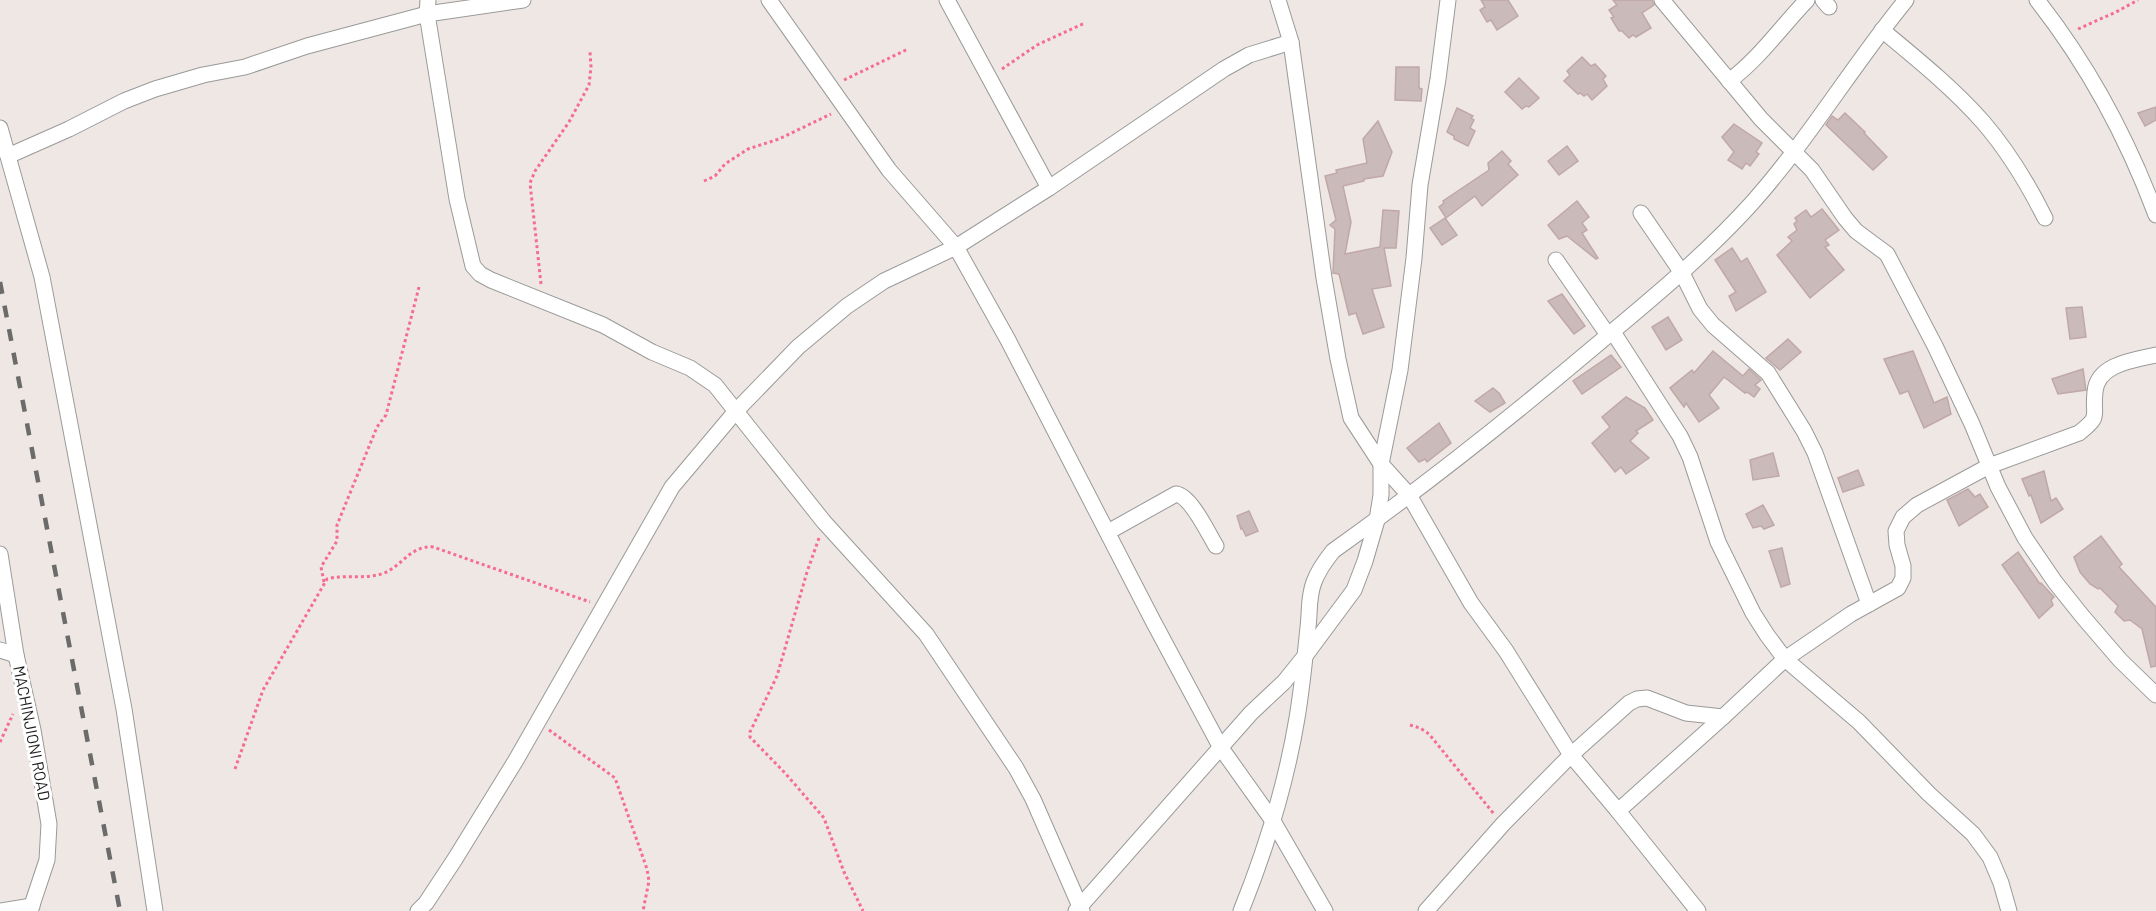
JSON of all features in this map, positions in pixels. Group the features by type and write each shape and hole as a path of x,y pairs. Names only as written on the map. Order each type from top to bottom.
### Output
{"street":[{"path":"8,156 124,101 155,89 203,75 245,67 428,7 523,0"},
{"path":"769,0 832,86 889,170 956,248 1008,340 1221,748 1273,821 1325,911"},
{"path":"947,0 1049,188"},
{"path":"1278,0 1291,42 1324,278 1351,418 1381,464 1409,495 1471,603 1506,651 1570,755 1698,911"},
{"path":"428,7 457,199 473,266 480,274 491,280 603,325 652,352 690,368 715,385 824,522 926,634 1016,768 1033,799 1079,909 1251,713 1284,682 1354,590 1377,520 1381,495 1381,464 1400,370 1414,258 1420,185 1438,79 1448,0"},
{"path":"1662,0 1729,81 1794,154 1812,170 1856,231 1887,254 1893,262 1904,289 1935,346 1972,424 2013,518 2055,582 2120,660 2156,695"},
{"path":"1729,81 1750,64 1807,0"},
{"path":"1241,911 1273,821 1297,719 1309,600 1323,563 1333,551 1506,421 1682,273 1751,204 1794,154 1906,0"},
{"path":"2037,0 2065,36 2107,105 2144,183 2156,215"},
{"path":"1882,30 1929,69 1983,122 2027,182 2045,218"},
{"path":"418,911 426,903 455,859 538,722 672,487 736,411 798,347 847,306 884,281 956,248 1224,69 1250,56 1291,42"},
{"path":"0,128 42,277 124,709 155,911"},
{"path":"1641,213 1682,273 1700,309 1713,325 1767,373 1804,431 1818,461 1869,604"},
{"path":"1556,260 1680,436 1690,457 1718,542 1753,614 1785,659 1859,722 1929,794 1973,834 1990,857 2009,911"},
{"path":"1618,811 1785,659 1851,614 1898,588 1904,578 1896,531 1903,517 1917,505 1989,466 2079,433 2096,416 2095,391 2100,377 2111,368 2156,355"},
{"path":"1108,532 1176,494 1182,495 1188,501 1216,546"},
{"name":"MACHINJIONI ROAD","path":"1,564 49,824 47,860 31,908"},
{"path":"0,650 16,655"},
{"path":"1426,911 1503,824 1570,755 1629,703 1647,698 1686,713 1723,717"},
{"path":"1,911 31,908"}],"path":[{"path":"2065,36 2138,0"},
{"path":"990,76 1037,45 1085,23"},
{"path":"832,86 908,49"},
{"path":"543,300 531,177 569,122 589,85 590,52"},
{"path":"704,181 715,176 725,164 748,149 779,138 846,107"},
{"path":"324,582 321,567 337,542 337,525 377,427 386,415 419,287"},
{"path":"824,522 777,676 750,732 750,737 824,818 844,872 863,911"},
{"path":"235,769 263,690 324,582 330,578 385,573 416,549 425,546 605,607"},
{"path":"538,722 615,778 647,870 649,881 643,911"},
{"path":"1410,724 1429,734 1503,824"}],"building":[{"path":"1481,0 1508,0 1518,16 1497,30 1491,20 1487,22 1480,10 1485,7"},
{"path":"1613,0 1652,0 1654,5 1642,13 1651,28 1636,37 1633,35 1629,38 1619,31 1609,10 1617,5"},
{"path":"1582,57 1591,66 1595,64 1606,76 1603,79 1607,86 1592,100 1587,94 1584,96 1578,94 1564,81 1570,75 1567,71"},
{"path":"1396,67 1419,67 1421,101 1395,100"},
{"path":"1519,78 1539,98 1529,107 1522,109 1505,92"},
{"path":"2156,107 2156,120 2145,126 2138,113"},
{"path":"1457,108 1473,116 1471,118 1474,120 1470,128 1475,131 1468,146 1454,139 1454,136 1447,132"},
{"path":"1845,113 1887,157 1873,170 1826,125 1832,116 1838,120"},
{"path":"1378,121 1392,152 1383,176 1343,186 1351,222 1345,254 1380,247 1383,210 1399,211 1396,248 1384,248 1391,286 1372,289 1384,327 1363,334 1356,313 1349,315 1339,274 1333,273 1335,229 1330,225 1336,220 1325,176 1337,173 1336,170 1367,163 1363,139"},
{"path":"1734,124 1762,143 1756,152 1759,154 1750,166 1746,163 1742,169 1728,160 1734,152 1722,137"},
{"path":"1567,146 1578,161 1559,175 1548,161"},
{"path":"1502,151 1511,161 1508,164 1518,175 1482,206 1475,196 1446,218 1439,207 1444,203 1443,201 1489,170 1488,163"},
{"path":"1577,201 1589,217 1582,223 1587,230 1582,233 1598,258 1596,259 1567,236 1559,239 1548,225"},
{"path":"1822,209 1839,230 1825,240 1829,245 1825,247 1844,270 1810,298 1777,255 1792,241 1788,237 1797,230 1794,224 1797,221 1795,218 1806,210 1811,217"},
{"path":"1445,218 1457,235 1442,245 1430,228"},
{"path":"1732,248 1741,262 1747,258 1766,292 1736,311 1729,296 1736,292 1715,260"},
{"path":"1562,294 1585,326 1574,334 1548,301"},
{"path":"2082,307 2086,337 2070,339 2066,308"},
{"path":"1668,317 1682,340 1666,350 1652,327"},
{"path":"1788,339 1801,352 1780,370 1766,358"},
{"path":"1713,351 1743,376 1749,369 1761,380 1755,385 1760,389 1754,397 1724,377 1709,395 1719,408 1699,422 1686,403 1684,407 1670,388 1692,370 1694,373"},
{"path":"1913,351 1934,403 1947,397 1951,414 1924,428 1908,391 1900,394 1884,359"},
{"path":"1611,355 1621,367 1582,394 1573,381"},
{"path":"2083,369 2086,390 2058,394 2052,379"},
{"path":"1493,388 1505,403 1490,412 1475,401"},
{"path":"1626,397 1645,408 1653,420 1636,431 1638,433 1630,441 1649,458 1626,474 1621,467 1615,472 1592,443 1610,427 1602,417"},
{"path":"1439,423 1451,443 1427,462 1425,459 1419,462 1407,448"},
{"path":"1773,453 1779,476 1753,480 1750,460"},
{"path":"1858,470 1864,485 1843,492 1838,478"},
{"path":"2044,471 2051,501 2056,498 2063,509 2041,523 2031,495 2029,496 2022,479"},
{"path":"1968,489 1975,497 1980,494 1988,507 1959,526 1947,500"},
{"path":"1763,505 1774,525 1764,529 1761,526 1753,528 1746,514"},
{"path":"1249,511 1258,531 1246,536 1237,516"},
{"path":"2101,536 2122,564 2119,567 2156,607 2156,666 2151,667 2142,629 2130,620 2124,621 2115,612 2118,606 2100,588 2090,584 2080,572 2074,557"},
{"path":"1782,548 1790,584 1781,587 1769,551"},
{"path":"2018,552 2040,584 2054,597 2051,600 2053,605 2039,618 2002,565"}],"railway":[{"path":"0,282 120,911"}]}
